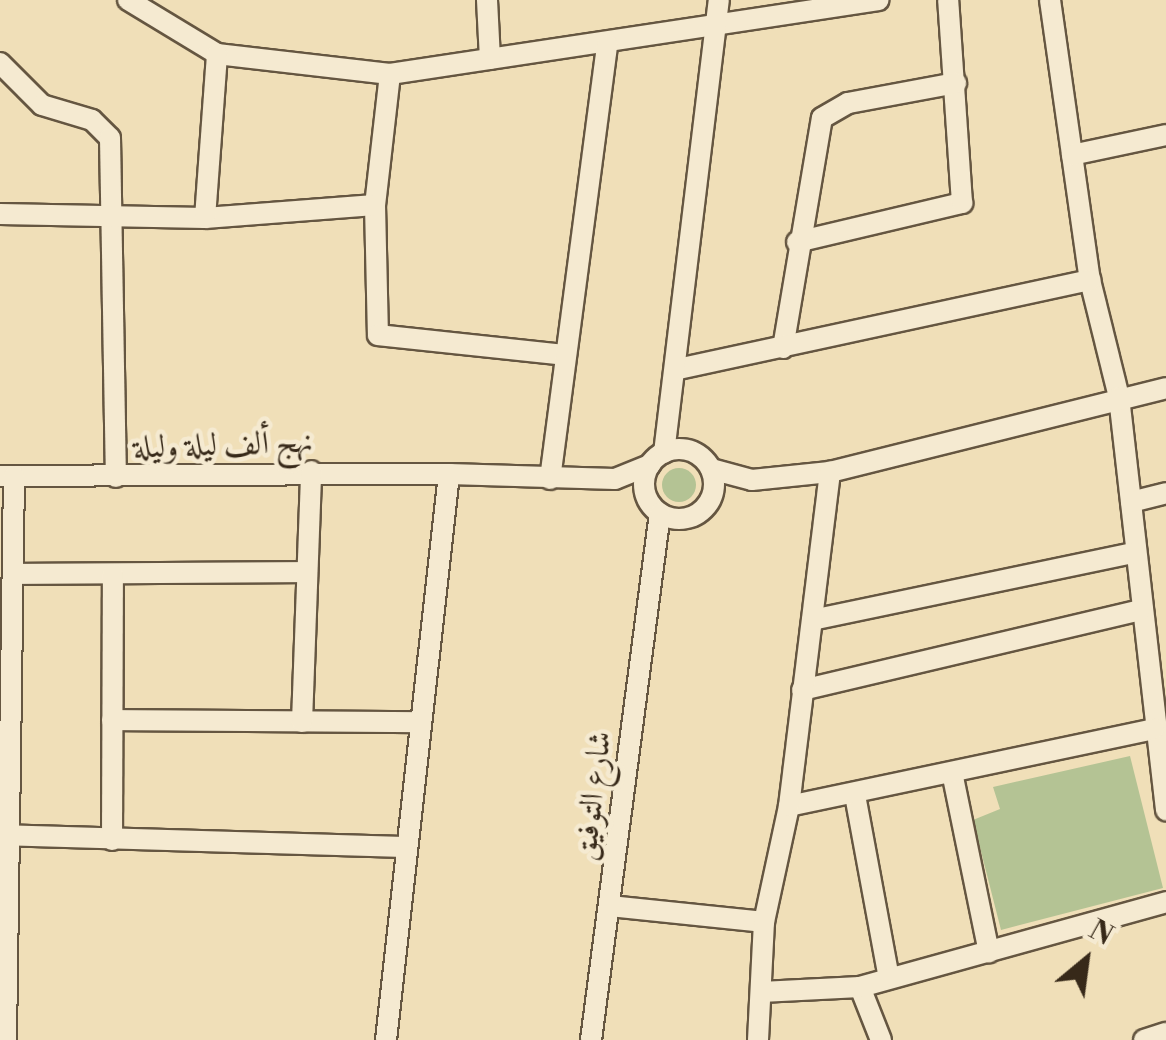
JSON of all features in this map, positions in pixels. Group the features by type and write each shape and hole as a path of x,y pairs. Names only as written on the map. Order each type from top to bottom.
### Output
{"street":[{"path":"128,0 218,54 390,74 607,45 878,0"},
{"path":"487,0 490,59"},
{"path":"657,459 674,414 713,26 719,0"},
{"path":"797,242 962,203 948,0"},
{"path":"1050,0 1090,280 1119,397 1140,610 1166,810"},
{"path":"550,478 607,45"},
{"path":"204,218 218,54"},
{"path":"0,63 42,104 104,127 114,215 116,478"},
{"path":"390,74 375,205 381,339 566,355"},
{"path":"783,348 797,242 826,113 956,83"},
{"path":"1072,155 1166,135"},
{"path":"0,214 204,218 375,205"},
{"path":"678,369 1090,280"},
{"path":"651,560 701,510 752,480 830,472 1166,388"},
{"path":"674,414 705,462 701,510"},
{"path":"614,478 657,459 705,462 752,480"},
{"name":"شارع التوفيق","path":"591,1040 651,560 657,459"},
{"path":"302,722 311,471"},
{"name":"نهج ألف ليلة وليلة","path":"7,476 116,478 311,471 614,478"},
{"path":"758,1040 764,922 789,806 830,472"},
{"path":"386,1040 402,847 448,474"},
{"path":"4,1029 4,835 15,574 7,476"},
{"path":"614,478 654,506 701,510"},
{"path":"1131,502 1166,493"},
{"path":"812,620 1134,553"},
{"path":"15,574 305,572"},
{"path":"112,840 113,574"},
{"path":"802,690 1140,610"},
{"path":"112,720 418,722"},
{"path":"789,806 953,777 1154,730"},
{"path":"953,777 989,952"},
{"path":"855,795 888,978"},
{"path":"4,835 402,847"},
{"path":"762,992 860,987 1166,902"},
{"path":"610,906 764,922"},
{"path":"860,987 881,1040"},
{"path":"1144,1040 1166,1033"}],"green space":[{"path":"679,468 691,473 696,485 691,497 679,502 667,497 662,485 667,473"},
{"path":"1130,756 1163,888 1001,930 973,820 1000,809 993,787"}]}
